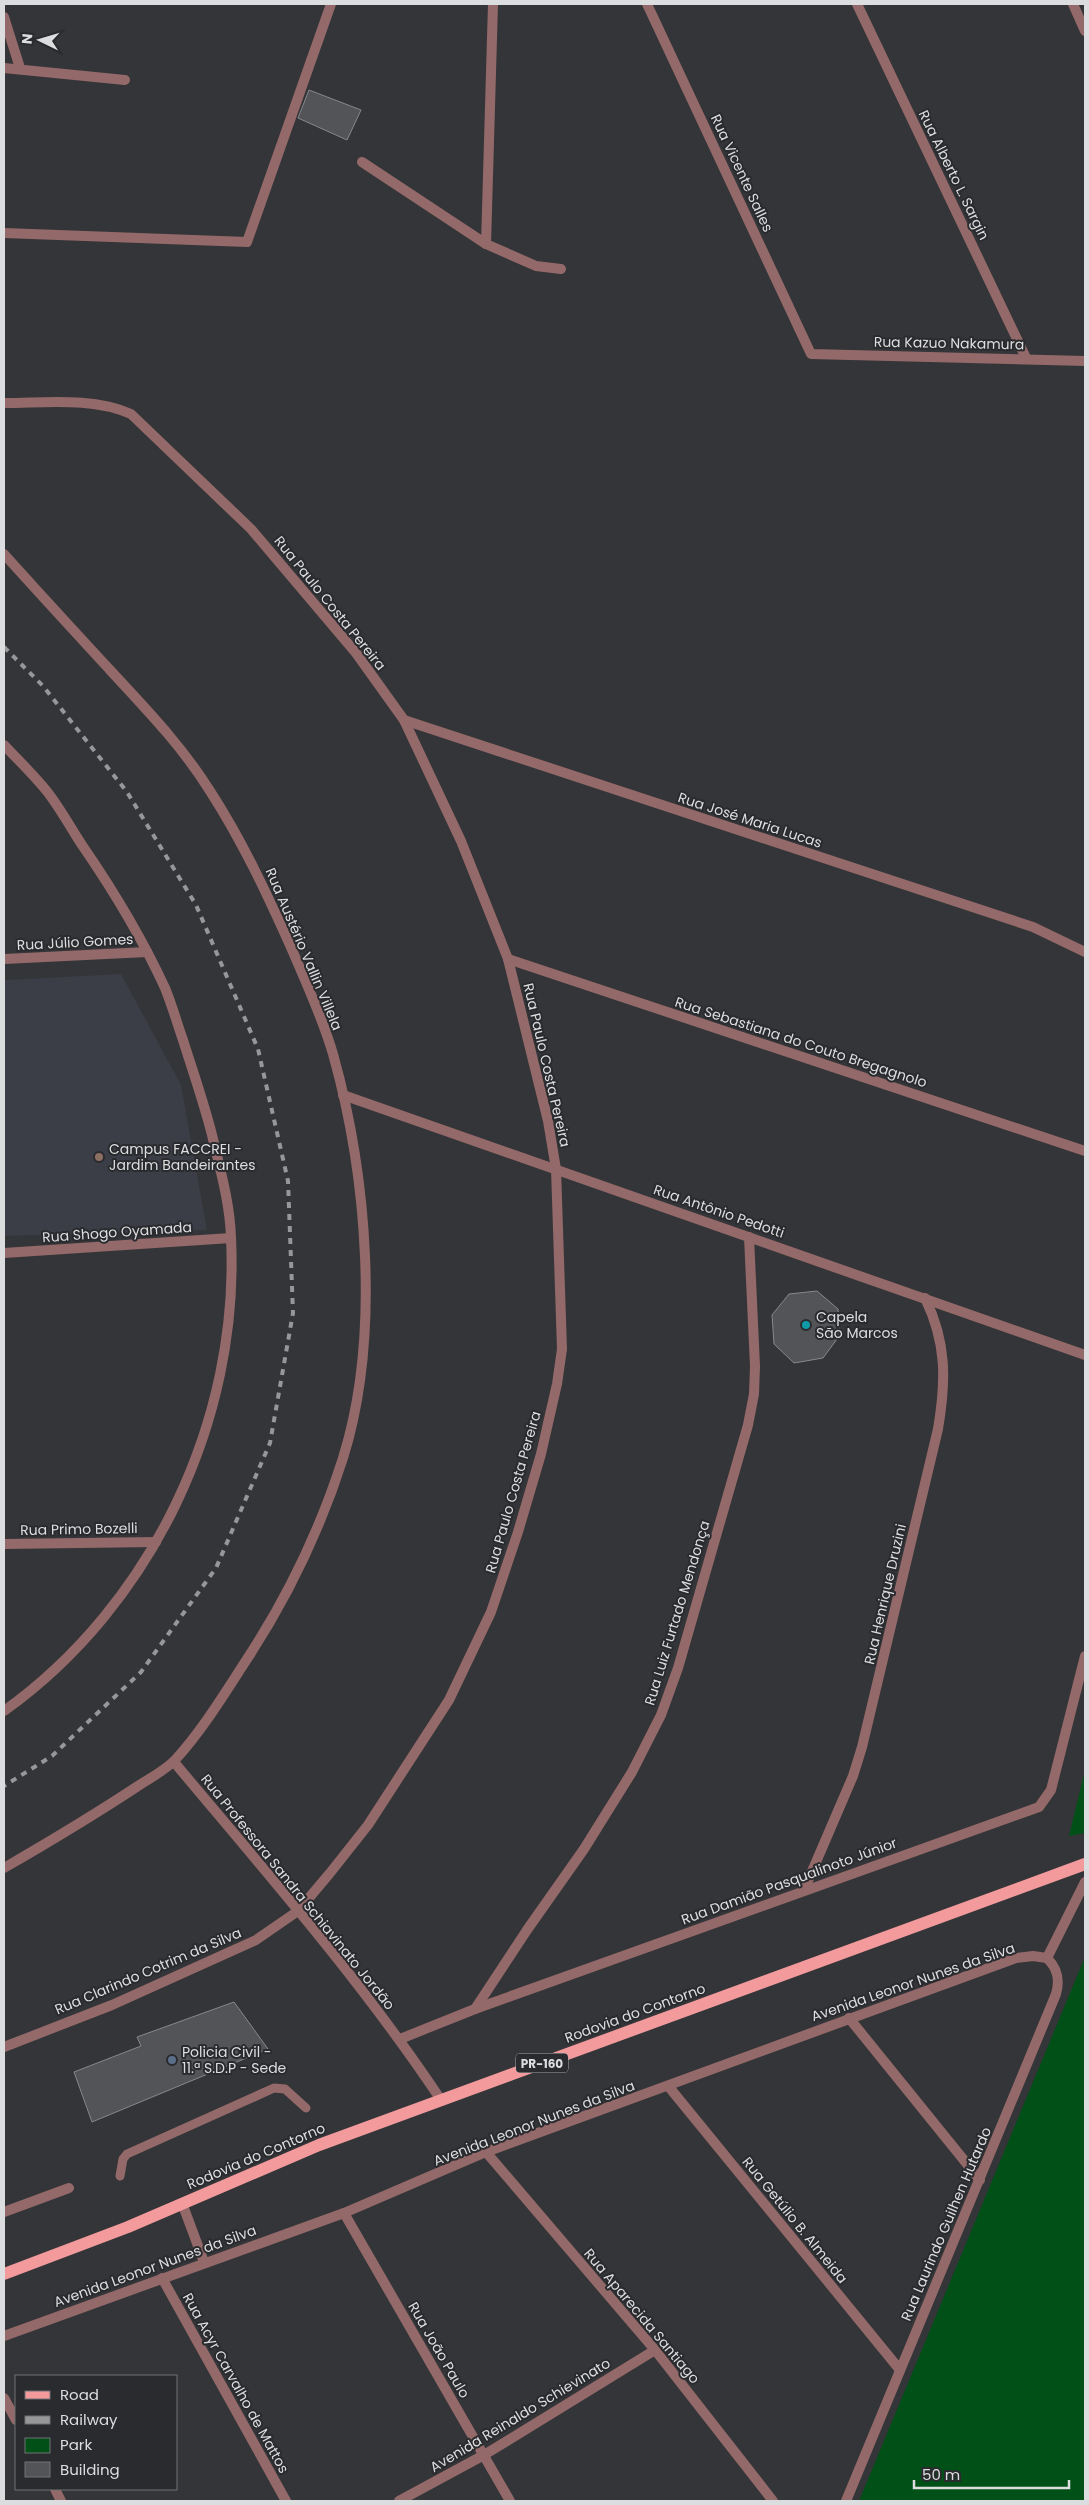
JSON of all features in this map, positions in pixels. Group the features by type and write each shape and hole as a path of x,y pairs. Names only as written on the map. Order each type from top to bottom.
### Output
{"main road":[{"name":"Rodovia do Contorno","path":"4,2274 128,2227 319,2145 1085,1864"}],"street":[{"path":"4,233 247,242 331,4"},
{"path":"486,244 492,4"},
{"name":"Rua Vicente Salles","path":"647,4 811,354"},
{"name":"Rua Alberto L. Sargin","path":"857,4 1026,358"},
{"path":"1073,4 1085,31"},
{"path":"4,17 20,68"},
{"path":"4,68 20,68 125,80"},
{"path":"362,162 486,244 536,266 561,269"},
{"name":"Rua Kazuo Nakamura","path":"811,354 1085,361"},
{"name":"Rua Paulo Costa Pereira","path":"4,403 92,404 113,406 131,414 251,529 356,653 404,720 461,841 508,959 540,1086 556,1169 562,1349 557,1384 539,1462 491,1612 449,1700 368,1824 298,1911"},
{"name":"Rua Austério Vallin Villela","path":"4,554 172,736 209,789 240,840 288,941 332,1051 348,1116 358,1188 365,1264 365,1322 357,1396 344,1456 302,1559 267,1628 212,1712 174,1762 115,1801 4,1868"},
{"name":"Rua José Maria Lucas","path":"404,720 1033,927 1085,952"},
{"path":"4,745 48,793 114,893 147,952 165,990 205,1105 224,1184 231,1238 229,1322 218,1388 197,1456 169,1519 135,1578 89,1637 32,1690 4,1711"},
{"name":"Rua Júlio Gomes","path":"4,959 147,952"},
{"name":"Rua Sebastiana do Couto Bregagnolo","path":"508,959 1085,1151"},
{"name":"Rua Antônio Pedotti","path":"343,1095 1085,1355"},
{"name":"Rua Luiz Furtado Mendonça","path":"475,2008 584,1849 632,1772 661,1716 748,1425 754,1394 749,1237"},
{"name":"Rua Shogo Oyamada","path":"4,1253 231,1238"},
{"name":"Rua Henrique Druzini","path":"804,1890 853,1776 862,1747 938,1429 944,1395 944,1368 936,1320 925,1298"},
{"name":"Rua Primo Bozelli","path":"4,1544 156,1542"},
{"name":"Rua Damião Pasqualinoto Júnior","path":"400,2039 475,2008 1039,1807 1051,1790 1085,1656"},
{"name":"Rua Professora Sandra Schiavinato Jordão","path":"174,1762 298,1911 400,2039 441,2100"},
{"path":"1048,1958 1085,1882"},
{"name":"Rua Clarindo Cotrim da Silva","path":"4,2046 112,2005 212,1961 256,1940 298,1911"},
{"name":"Avenida Leonor Nunes da Silva","path":"4,2336 204,2262 344,2213 486,2152 669,2087 849,2018 1016,1958 1033,1956 1048,1958"},
{"name":"Rua Laurindo Guilhen Hutardo","path":"846,2501 1056,1994 1059,1984 1058,1974 1048,1958"},
{"path":"849,2018 980,2180"},
{"name":"Rua Getúlio B. Almeida","path":"669,2087 900,2370"},
{"name":"Rua Aparecida Santiago","path":"486,2152 655,2350 773,2501"},
{"path":"4,2212 69,2188"},
{"path":"182,2203 204,2262"},
{"name":"Rua João Paulo","path":"344,2213 510,2501"},
{"name":"Rua Acyr Carvalho de Mattos","path":"162,2278 286,2501"},
{"name":"Avenida Reinaldo Schievinato","path":"399,2501 484,2455 655,2350"},
{"path":"4,2398 15,2418"},
{"path":"55,2490 62,2501"}],"lane":[{"path":"120,2176 123,2159 127,2154 274,2088 285,2089 306,2108"}],"shaded area":[{"name":"Campus FACCREI - Jardim Bandeirantes","path":"121,974 181,1085 207,1230 4,1236 4,980"}],"green space":[{"path":"1085,1770 1085,1833 1069,1836"},
{"path":"1085,1957 1085,2501 859,2501"}],"building":[{"path":"309,90 361,110 347,140 298,118"},
{"name":"Capela São Marcos","path":"817,1291 838,1309 840,1335 823,1358 794,1363 774,1344 772,1315 789,1294"},
{"name":"Policia Civil - 11.ª S.D.P - Sede","path":"234,2002 268,2049 92,2122 74,2072 141,2046 137,2037"}],"railway":[{"path":"4,647 43,686 127,792 196,905 258,1049 288,1181 293,1313 270,1443 216,1568 141,1672 52,1756 4,1786"}],"place":[{"name":"Campus FACCREI - Jardim Bandeirantes","path":"99,1157"},
{"name":"Capela São Marcos","path":"806,1325"},
{"name":"Policia Civil - 11.ª S.D.P - Sede","path":"172,2060"}]}
